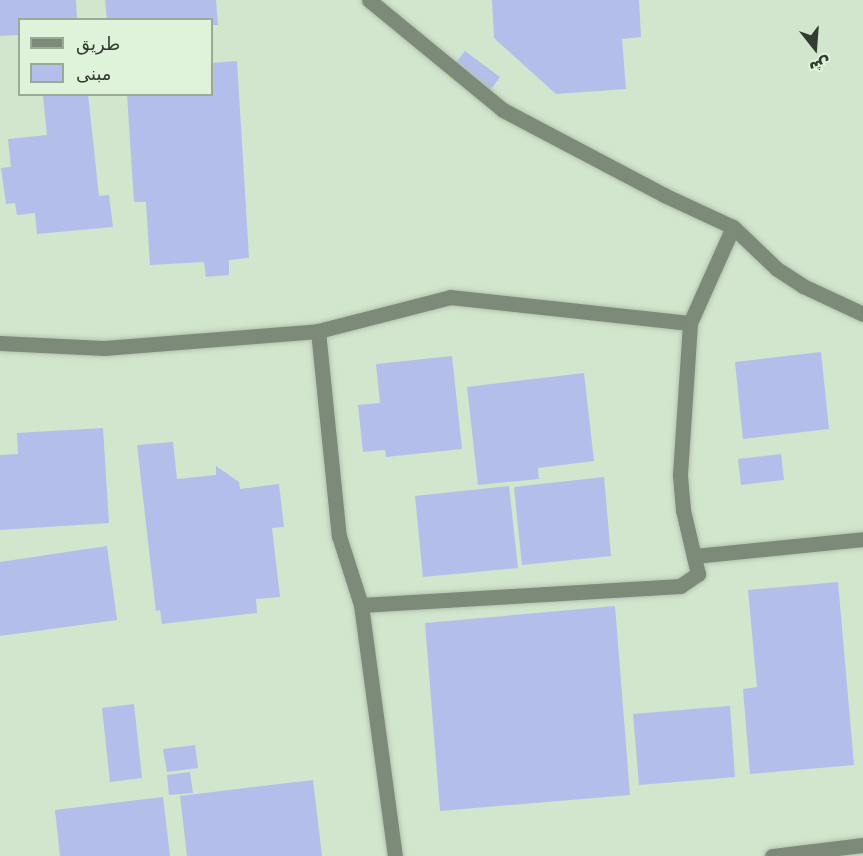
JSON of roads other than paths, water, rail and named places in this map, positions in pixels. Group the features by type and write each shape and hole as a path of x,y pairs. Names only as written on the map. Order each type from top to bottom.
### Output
{"street":[{"path":"369,0 503,110 664,195 733,227 754,249 794,281 831,301 863,314"},
{"path":"362,605 680,586 698,574 682,510 680,474 690,323 733,227"},
{"path":"0,343 104,348 318,331 450,297 690,323"},
{"path":"318,331 339,536 362,605 395,856"},
{"path":"694,556 863,539"},
{"path":"772,856 863,845"}]}
